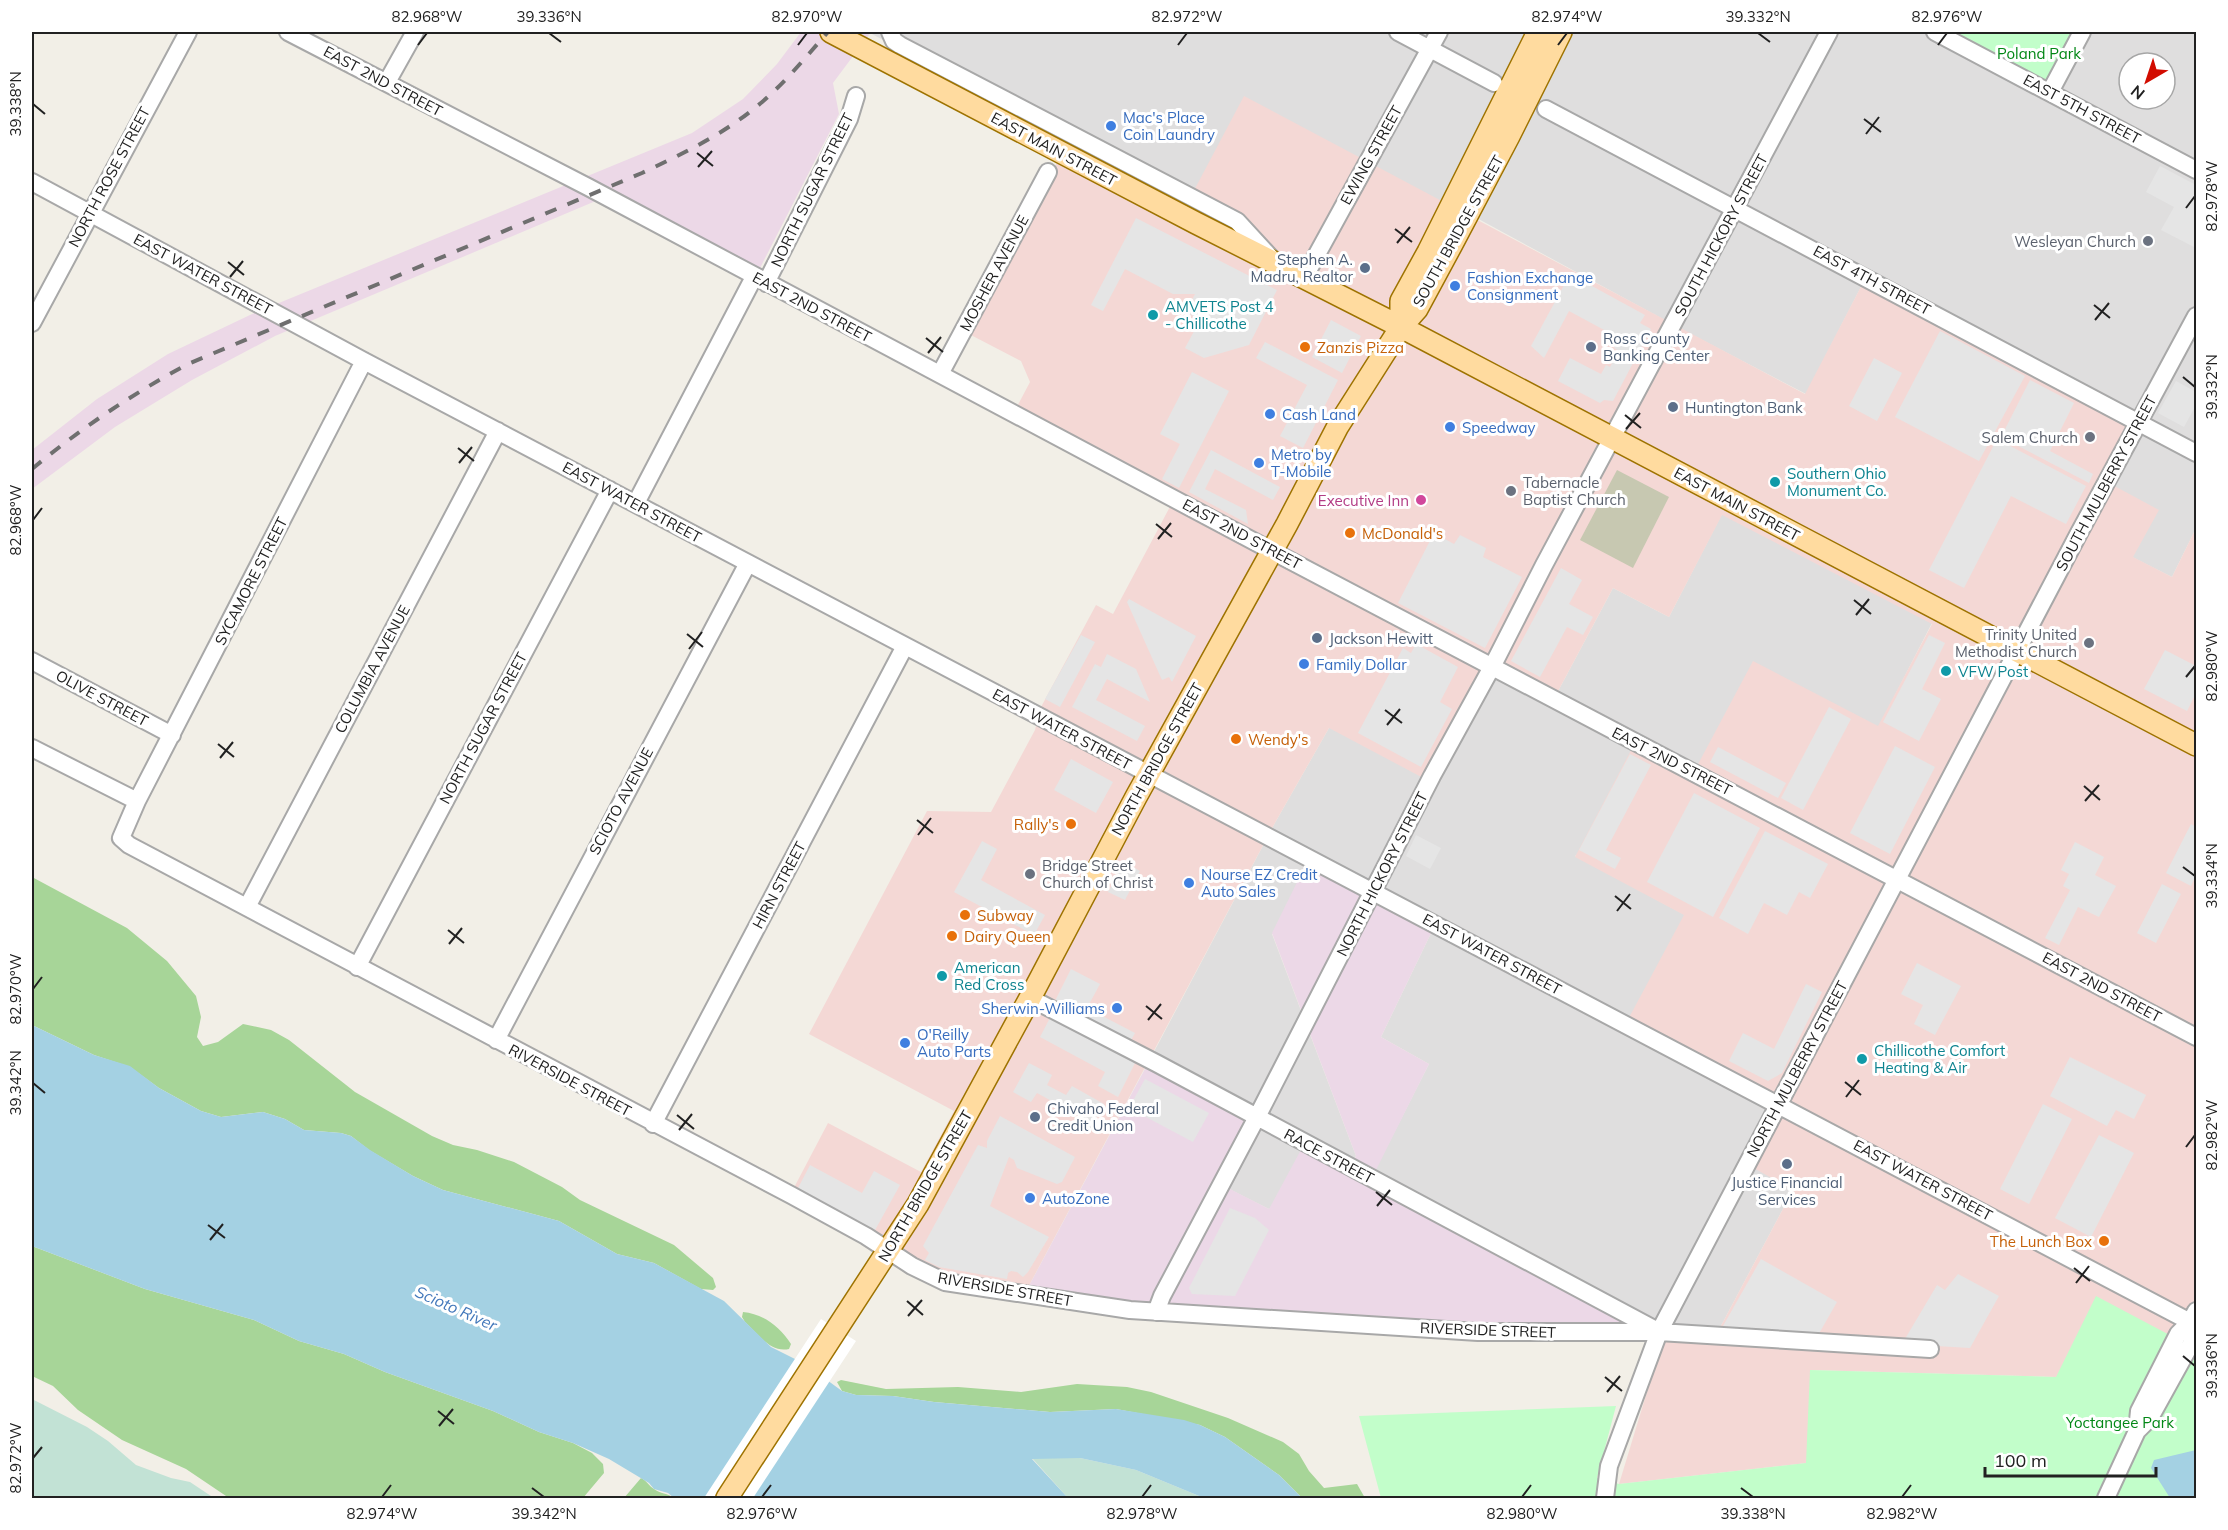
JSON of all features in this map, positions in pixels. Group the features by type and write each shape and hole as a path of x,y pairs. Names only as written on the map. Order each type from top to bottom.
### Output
{"main road":[{"name":"EAST MAIN STREET","path":"831,32 1196,224 1401,327 2196,745"},
{"name":"SOUTH BRIDGE STREET","path":"1401,327 1401,301 1428,252 1538,32"},
{"name":"SOUTH BRIDGE STREET","path":"1401,327 1417,309 1561,32"},
{"name":"NORTH BRIDGE STREET","path":"727,1498 918,1204 1338,426 1401,327"}],"street":[{"name":"NORTH ROSE STREET","path":"32,323 188,32"},
{"name":"EAST 2ND STREET","path":"288,32 387,82 2196,1037"},
{"path":"387,82 415,32"},
{"path":"1398,32 1494,83"},
{"name":"EWING STREET","path":"1304,278 1439,32"},
{"name":"SOUTH HICKORY STREET","path":"1612,438 1829,32"},
{"name":"EAST 5TH STREET","path":"1935,32 2196,170"},
{"path":"2050,92 2082,32"},
{"name":"EAST MAIN STREET","path":"891,33 894,41 900,45 1237,220 1277,265"},
{"name":"NORTH SUGAR STREET","path":"636,503 849,119 856,96"},
{"name":"EAST 4TH STREET","path":"1546,109 2196,453"},
{"name":"MOSHER AVENUE","path":"940,375 1048,171"},
{"name":"EAST WATER STREET","path":"32,182 364,361 905,646 2194,1319"},
{"name":"SOUTH MULBERRY STREET","path":"2018,652 2196,316"},
{"name":"SYCAMORE STREET","path":"137,801 364,361"},
{"name":"COLUMBIA AVENUE","path":"247,907 498,430"},
{"name":"NORTH HICKORY STREET","path":"1156,1312 1162,1296 1257,1117 1372,890 1612,438"},
{"name":"NORTH SUGAR STREET","path":"357,967 610,490"},
{"name":"SCIOTO AVENUE","path":"496,1041 748,563"},
{"name":"HIRN STREET","path":"653,1124 905,646"},
{"name":"NORTH MULBERRY STREET","path":"1605,1498 1609,1466 1659,1332 2018,652"},
{"name":"OLIVE STREET","path":"32,661 172,735"},
{"path":"32,748 137,801"},
{"name":"RIVERSIDE STREET","path":"137,801 122,832 121,838 124,842 496,1041 791,1195 866,1236 912,1266 945,1282 1156,1312 1478,1332 1659,1332 1930,1349"},
{"name":"RACE STREET","path":"1030,998 1659,1332"},
{"path":"2106,1498 2137,1431 2139,1412 2144,1401 2178,1334 2194,1319"}],"shaded area":[{"path":"801,32 871,32 833,83 839,114 760,268 617,192 275,336 192,380 115,427 32,489 32,450 97,399 168,354 250,315 692,133 743,99 777,64"},
{"path":"871,32 1530,32 1445,201 1189,201"},
{"path":"1570,32 2196,32 2196,528 2172,577 2132,557 2107,482 1866,277 1806,394 1473,216"},
{"path":"1244,96 1805,394 1866,277 2139,423 2107,482 2159,510 2133,557 2172,577 2196,528 2196,1349 2056,1377 1811,1370 1807,1463 1619,1484 1664,1336 1714,1339 1793,1190 1743,1162 1773,1106 1624,1027 1684,915 1575,857 1638,737 1696,768 1753,661 1878,726 1932,624 1722,515 1669,617 1613,588 1556,695 1491,661 1427,780 1329,728 1276,821 1023,1297 941,1286 788,1199 828,1123 921,1172 954,1111 809,1034 927,811 991,812 1035,730 1041,707 1096,605 1113,614 1173,501 1012,416 1030,382 1021,361 967,333 1062,153 1181,215"},
{"path":"2160,166 2196,185 2196,248 2161,230 2174,207 2146,192"},
{"path":"1136,218 1277,290 1249,345 1204,358 1185,348 1200,320 1186,312 1195,294 1173,294 1125,269 1103,311 1091,305"},
{"path":"1570,274 1645,315 1640,323 1651,329 1613,401 1604,400 1600,403 1558,381 1570,358 1601,374 1606,365 1610,367 1619,351 1614,348 1619,338 1569,311 1544,358 1531,346"},
{"path":"1331,320 1361,336 1342,373 1312,357"},
{"path":"1940,331 2025,376 1979,461 1895,417"},
{"path":"1265,342 1338,380 1303,448 1280,436 1307,385 1256,358"},
{"path":"1874,358 1902,373 1877,421 1849,406"},
{"path":"1192,372 1229,391 1179,488 1162,479 1180,444 1160,434"},
{"path":"2030,380 2074,403 2050,451 2093,474 2089,483 2001,437"},
{"path":"2176,381 2196,392 2196,405 2184,427 2158,413"},
{"path":"1997,439 2086,486 2066,524 2011,496 1964,588 1929,570"},
{"path":"1211,450 1280,487 1273,500 1215,469 1205,489 1246,510 1248,524 1189,492"},
{"path":"1617,470 1669,497 1633,568 1580,540"},
{"path":"1722,514 1932,623 1879,726 1696,768 1575,856 1685,915 1774,1105 1793,1190 1714,1339 1652,1336 1369,1182 1429,1064 1381,1037 1433,929 1272,934 1356,1156 1348,1170 1269,1209 1227,1188 1147,1065 1276,821 1329,728 1491,661 1556,695 1613,588 1669,617"},
{"path":"1434,533 1454,544 1460,535 1486,548 1483,557 1522,577 1485,648 1398,603"},
{"path":"1561,568 1582,580 1569,604 1593,617 1583,635 1567,627 1540,677 1511,661"},
{"path":"1129,599 1196,636 1172,682 1169,677 1162,680 1127,602"},
{"path":"1081,635 1095,642 1060,707 1045,699"},
{"path":"1929,635 1945,643 1922,689 1941,699 1919,741 1883,722"},
{"path":"1416,644 1458,667 1440,702 1452,709 1421,767 1358,733 1403,648 1411,653"},
{"path":"2165,650 2196,666 2196,693 2187,711 2144,689"},
{"path":"1107,654 1136,669 1150,702 1107,679 1096,700 1145,726 1137,741 1072,707 1095,664 1101,667"},
{"path":"1829,707 1851,719 1803,810 1781,798"},
{"path":"1895,746 1935,767 1890,854 1850,833"},
{"path":"1718,747 1786,783 1778,798 1710,762"},
{"path":"1630,754 1651,765 1606,850 1621,858 1615,869 1579,850"},
{"path":"1071,759 1113,782 1096,813 1054,790"},
{"path":"1694,793 1760,828 1713,917 1647,882"},
{"path":"2191,824 2196,827 2196,875 2191,886 2166,873"},
{"path":"1765,831 1828,864 1810,898 1799,892 1787,915 1764,903 1748,934 1719,918"},
{"path":"1416,835 1441,848 1430,869 1406,856"},
{"path":"982,841 997,849 981,880 1045,915 1034,935 954,892"},
{"path":"2075,842 2104,857 2095,875 2116,886 2099,917 2078,907 2059,945 2045,938 2070,890 2063,886 2069,874 2061,870"},
{"path":"1124,862 1140,871 1125,900 1108,892"},
{"path":"1307,862 1433,929 1381,1037 1429,1064 1370,1182 1652,1336 1023,1297 1147,1065 1261,1125 1228,1188 1269,1209 1303,1146 1349,1170 1356,1156 1272,933"},
{"path":"2162,884 2181,894 2156,943 2137,933"},
{"path":"1917,963 1961,986 1935,1035 1914,1024 1923,1005 1901,994"},
{"path":"1071,969 1100,984 1087,1008 1135,1033 1129,1044 1053,1005"},
{"path":"1806,984 1822,992 1782,1073 1768,1081 1729,1061 1743,1033 1774,1049"},
{"path":"1051,1016 1136,1061 1118,1097 1098,1086 1105,1072 1040,1037"},
{"path":"2070,1057 2146,1095 2134,1119 2116,1110 2107,1126 2050,1096"},
{"path":"1029,1063 1052,1075 1047,1085 1066,1095 1072,1086 1104,1104 1088,1133 1074,1125 1079,1116 1037,1093 1031,1102 1013,1092"},
{"path":"1145,1079 1209,1113 1193,1142 1129,1108"},
{"path":"2043,1104 2072,1119 2029,1204 2000,1189"},
{"path":"1000,1116 1075,1157 1062,1182 1057,1184 1017,1168 1014,1160 1009,1157 990,1206 1049,1237 1023,1277 1011,1271 1007,1279 939,1267 925,1260 929,1253 923,1246 978,1145 987,1148 987,1141"},
{"path":"2099,1135 2134,1153 2091,1237 2055,1218"},
{"path":"810,1165 862,1193 874,1171 900,1185 874,1232 797,1190"},
{"path":"1230,1208 1255,1218 1269,1230 1235,1296 1192,1294 1189,1288"},
{"path":"1761,1259 1837,1302 1817,1337 1719,1333"},
{"path":"1958,1274 1999,1296 1970,1348 1902,1344 1937,1285 1945,1290"},
{"path":"32,1399 87,1427 108,1441 136,1465 171,1478 190,1482 214,1498 32,1498"},
{"path":"1032,1458 1080,1458 1136,1470 1204,1498 1068,1498"}],"green space":[{"name":"Poland Park","path":"1949,32 2074,32 2047,82"},
{"path":"32,877 127,928 167,961 196,996 201,1017 197,1037 203,1046 218,1042 243,1024 271,1030 289,1040 355,1092 432,1136 453,1145 514,1162 562,1187 580,1200 674,1245 713,1278 716,1287 713,1290 701,1289 654,1263 617,1254 559,1221 443,1190 413,1176 369,1150 351,1136 304,1130 285,1119 263,1112 221,1117 201,1111 159,1088 130,1067 94,1055 32,1025"},
{"path":"32,1246 145,1289 254,1320 299,1341 344,1354 385,1372 493,1411 592,1453 603,1464 604,1473 583,1498 229,1498 186,1469 122,1440 78,1410 53,1386 32,1376"},
{"name":"Yoctangee Park","path":"2096,1296 2196,1349 2196,1498 1381,1498 1359,1416 1616,1406 1597,1478 1619,1484 1806,1463 1810,1370 2056,1377"},
{"path":"743,1312 758,1315 777,1327 791,1344 789,1349 776,1348 765,1342 745,1322 742,1317"},
{"path":"841,1380 886,1389 958,1387 1021,1392 1077,1384 1127,1387 1151,1392 1228,1418 1283,1442 1299,1454 1309,1471 1324,1488 1357,1484 1365,1498 1302,1498 1279,1475 1225,1437 1200,1425 1116,1409 1050,1412 934,1402 893,1396 856,1395 842,1391 837,1382"},
{"path":"641,1478 656,1491 674,1498 624,1498"}],"water":[{"name":"Scioto River","path":"32,1025 94,1055 130,1066 159,1088 201,1111 221,1117 263,1112 285,1119 304,1130 351,1136 413,1176 443,1190 559,1221 617,1254 654,1263 724,1301 771,1347 805,1364 842,1391 856,1395 893,1396 934,1402 1050,1412 1116,1409 1184,1420 1225,1437 1279,1475 1302,1498 1204,1498 1136,1470 1080,1458 1032,1459 1068,1498 674,1498 668,1493 654,1489 649,1483 609,1459 573,1443 539,1432 493,1411 385,1372 344,1354 299,1341 254,1320 145,1289 32,1246"},
{"path":"2196,1450 2196,1498 2170,1498 2151,1468 2154,1460"}],"pier":[{"path":"821,1319 856,1341 753,1498 704,1498"}],"railway":[{"path":"32,469 107,413 188,364 642,173 698,145 762,102 828,32"}],"place":[{"name":"Mac's Place Coin Laundry","path":"1111,126"},
{"name":"Wesleyan Church","path":"2148,241"},
{"name":"Stephen A. Madru, Realtor","path":"1365,268"},
{"name":"Fashion Exchange Consignment","path":"1455,286"},
{"name":"AMVETS Post 4 - Chillicothe","path":"1153,315"},
{"name":"Zanzis Pizza","path":"1305,347"},
{"name":"Ross County Banking Center","path":"1591,347"},
{"name":"Huntington Bank","path":"1673,407"},
{"name":"Cash Land","path":"1270,414"},
{"name":"Speedway","path":"1450,427"},
{"name":"Salem Church","path":"2090,437"},
{"name":"Metro by T-Mobile","path":"1259,463"},
{"name":"Southern Ohio Monument Co.","path":"1775,482"},
{"name":"Tabernacle Baptist Church","path":"1511,491"},
{"name":"Executive Inn","path":"1421,500"},
{"name":"McDonald's","path":"1350,533"},
{"name":"Jackson Hewitt","path":"1317,638"},
{"name":"Trinity United Methodist Church","path":"2089,643"},
{"name":"Family Dollar","path":"1304,664"},
{"name":"VFW Post","path":"1946,671"},
{"name":"Wendy's","path":"1236,739"},
{"name":"Rally's","path":"1071,824"},
{"name":"Bridge Street Church of Christ","path":"1030,874"},
{"name":"Nourse EZ Credit Auto Sales","path":"1189,883"},
{"name":"Subway","path":"965,915"},
{"name":"Dairy Queen","path":"952,936"},
{"name":"American Red Cross","path":"942,976"},
{"name":"Sherwin-Williams","path":"1117,1008"},
{"name":"O'Reilly Auto Parts","path":"905,1043"},
{"name":"Chillicothe Comfort Heating & Air","path":"1862,1059"},
{"name":"Chivaho Federal Credit Union","path":"1035,1117"},
{"name":"Justice Financial Services","path":"1787,1164"},
{"name":"AutoZone","path":"1030,1198"},
{"name":"The Lunch Box","path":"2104,1241"}]}
